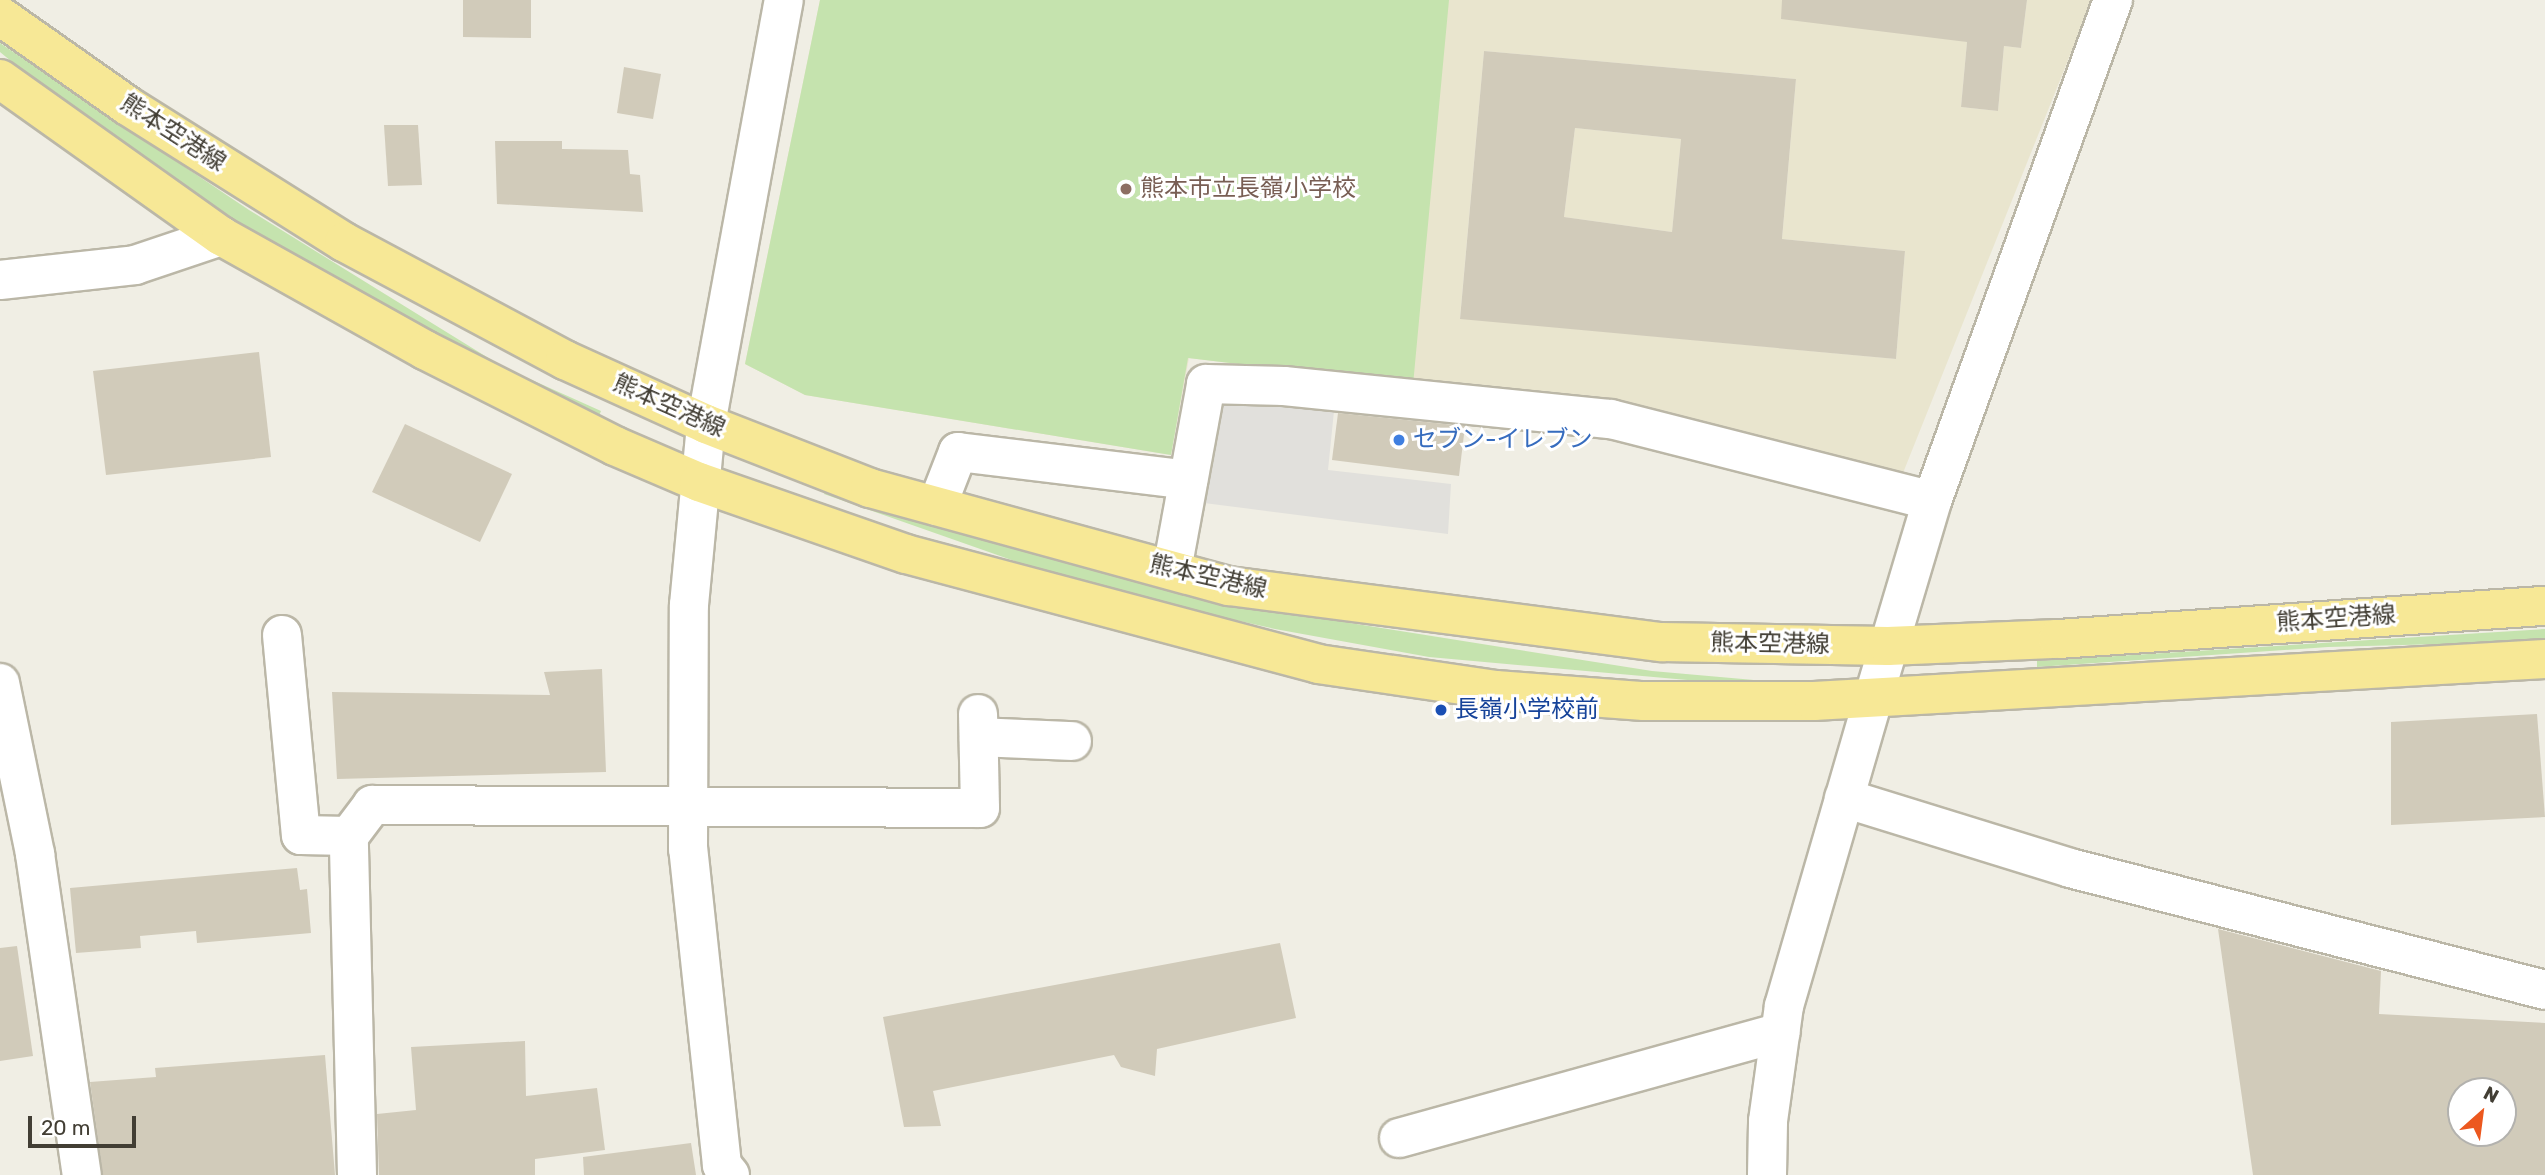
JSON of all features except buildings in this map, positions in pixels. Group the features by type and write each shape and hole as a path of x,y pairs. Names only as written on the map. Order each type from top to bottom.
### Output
{"main road":[{"name":"熊本空港線","path":"0,16 128,106 344,242 565,360 706,424 870,488 1229,586 1662,642 1888,646 2058,639 2545,606"},
{"path":"0,79 220,236 425,350 615,446 699,482 995,580 1318,664 1496,690 1644,701 1872,699 2545,659"}],"street":[{"path":"730,1175 722,1165 686,804 689,605 706,424 784,0"},
{"path":"1767,1175 1768,1121 1781,1032 1872,699 1932,501 2113,0"},
{"path":"0,280 135,265 220,236"},
{"path":"1172,570 1206,384 1284,386 1611,419 1932,501"},
{"path":"937,506 958,452 1188,480"},
{"path":"282,635 301,835 349,836"},
{"path":"0,683 35,854 82,1175"},
{"path":"358,1175 349,836 372,806 686,804 980,808 978,725 1072,741"},
{"path":"1844,798 2070,868 2545,990"},
{"path":"1399,1138 1781,1032"}],"shaded area":[{"name":"熊本市立長嶺小学校","path":"820,0 1793,0 1967,42 1961,107 1998,111 2004,46 2021,48 2027,0 2092,0 1903,473 1413,385 1189,358 1171,455 805,395 745,364","holes":["1484,51 1796,79 1782,239 1905,251 1896,359 1460,318"]},
{"path":"1575,128 1681,139 1672,232 1564,217"},
{"path":"1228,399 1334,411 1328,470 1451,484 1448,534 1204,503 1215,410"}],"green space":[{"name":"熊本市立長嶺小学校","path":"820,0 1449,0 1413,385 1188,358 1171,455 805,395 745,364"},
{"path":"0,43 249,210 503,367 601,411 599,416 500,372 242,228 87,124 0,52"},
{"path":"827,488 1095,570 1281,612 1652,671 1754,680 1755,686 1429,657 1275,629 1088,587 824,494"},
{"path":"2545,629 2545,640 2328,647 2037,667 2037,661"}],"place":[{"name":"熊本市立長嶺小学校","path":"1126,189"},
{"name":"セブン-イレブン","path":"1399,440"},
{"name":"長嶺小学校前","path":"1441,710"}]}
